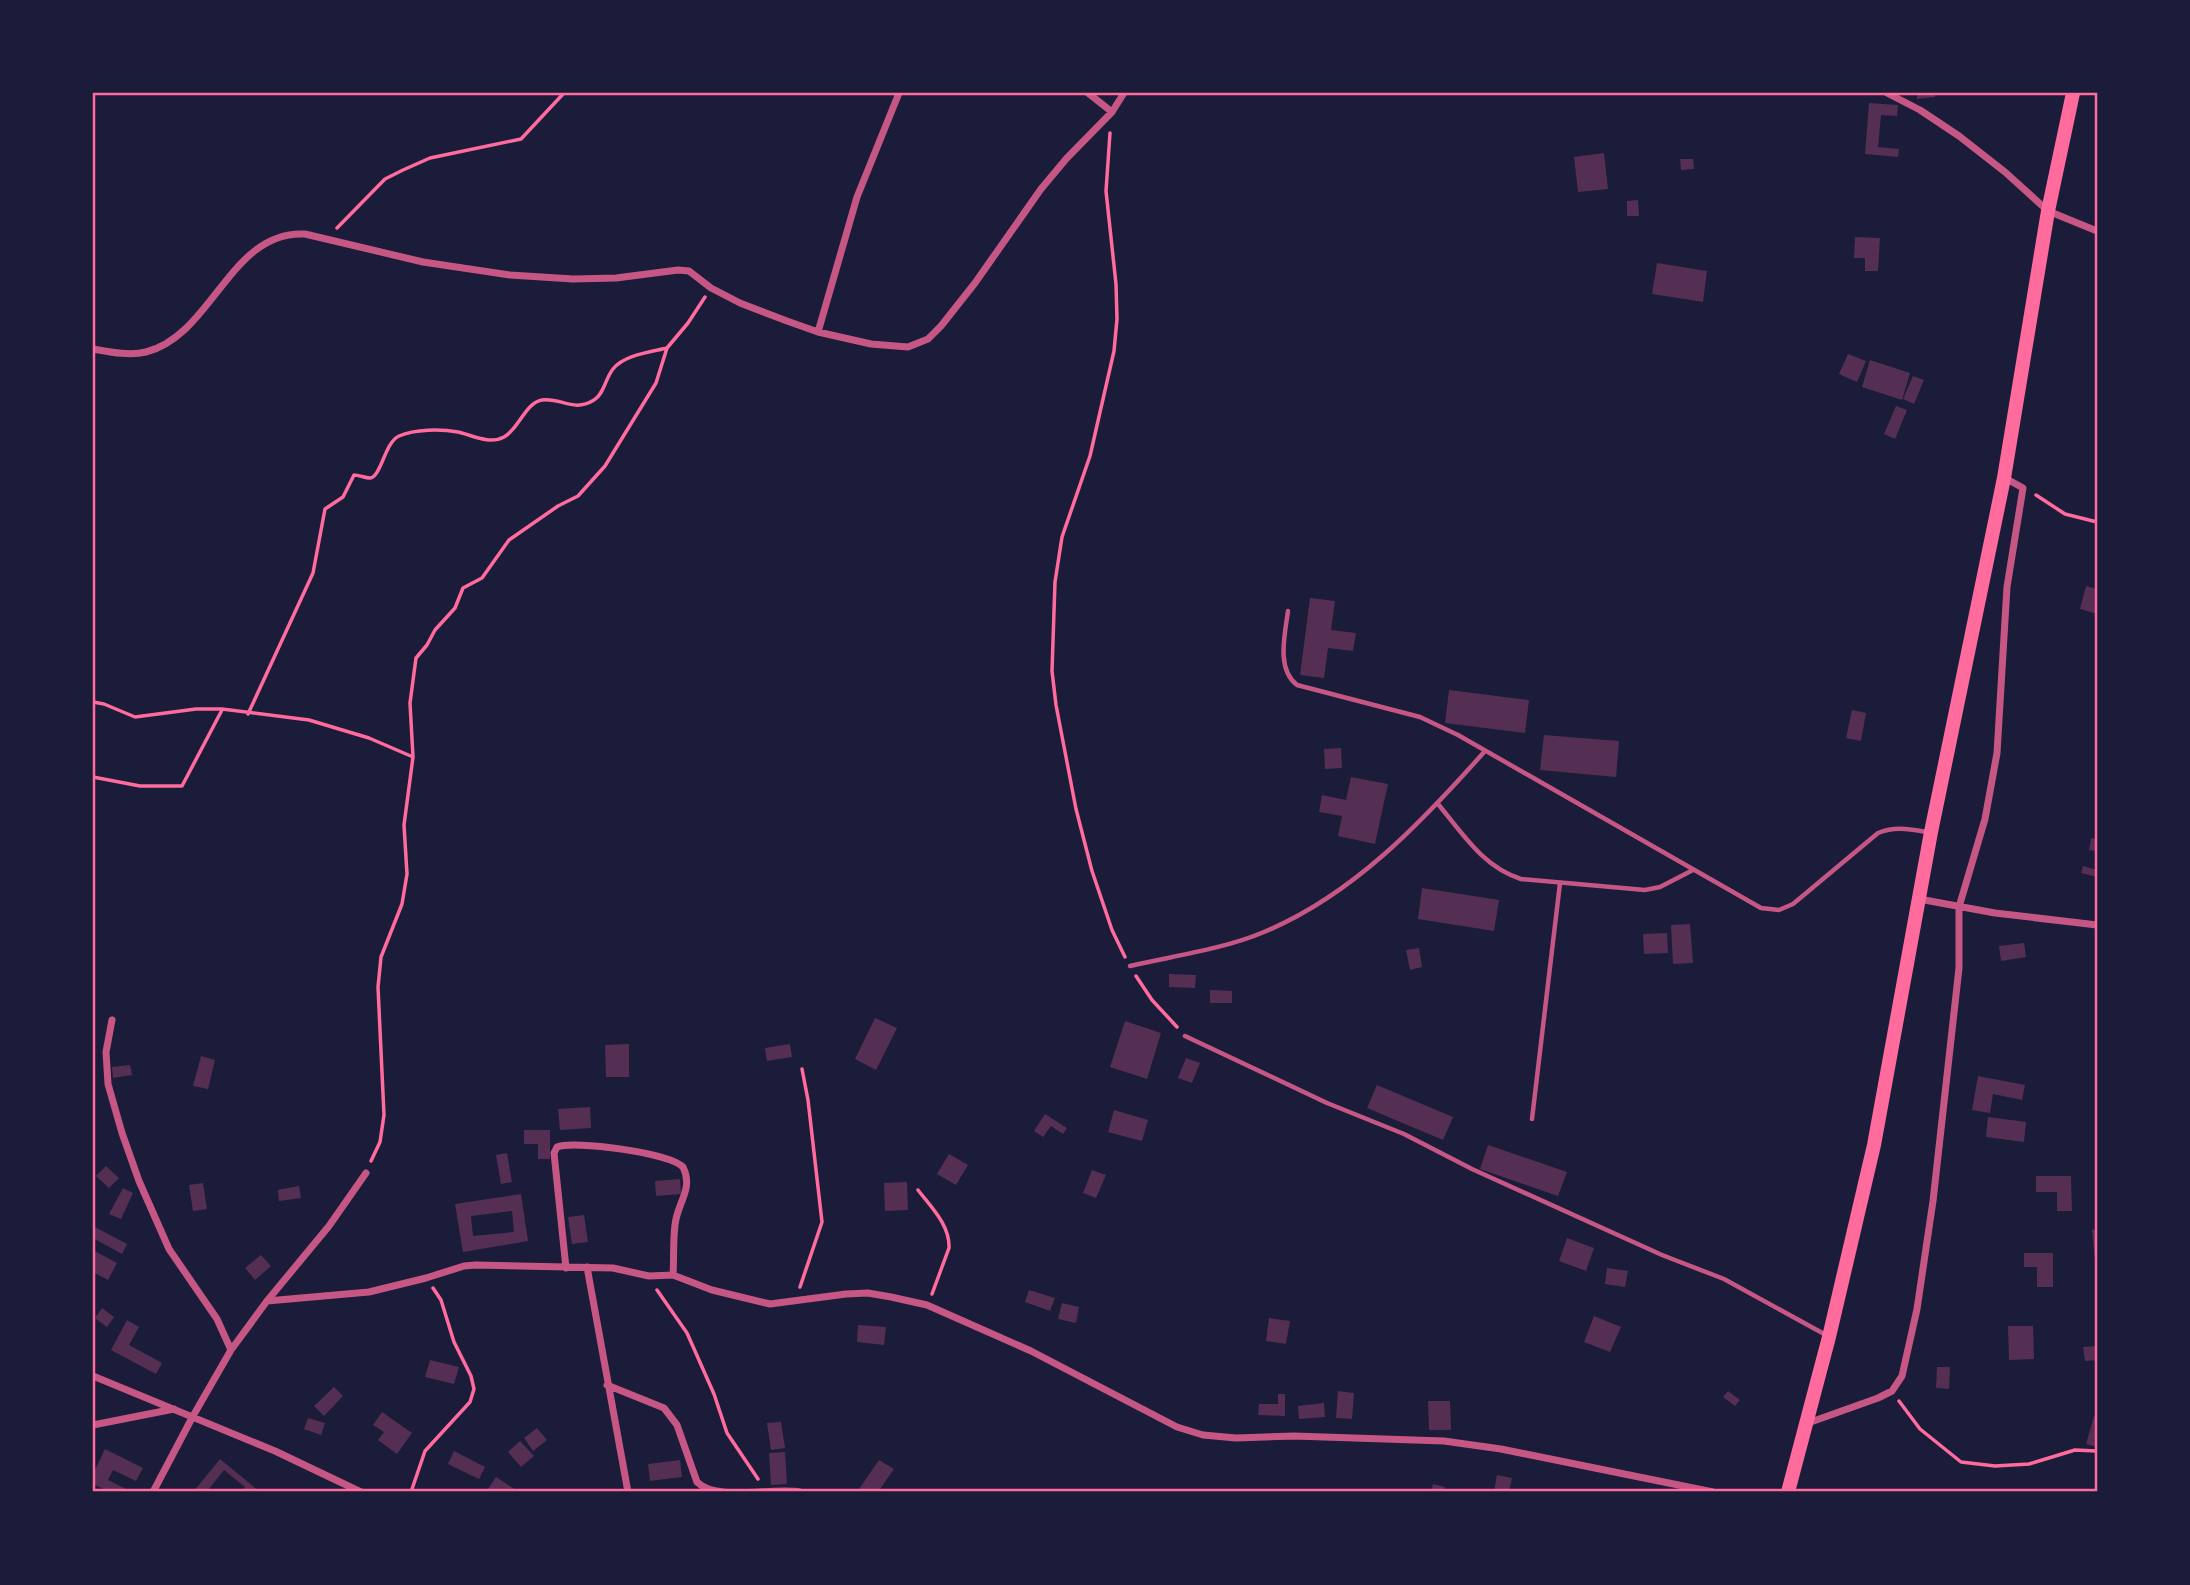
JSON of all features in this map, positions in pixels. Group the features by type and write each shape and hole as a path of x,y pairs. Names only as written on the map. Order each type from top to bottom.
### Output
{"highway":[{"path":"1788,1492 1808,1423 1874,1145 1931,832 2004,478 2048,211 2073,93"}],"street":[{"path":"818,332 858,197 899,93"},
{"path":"1088,93 1112,112"},
{"path":"93,349 126,354 147,352 170,342 194,321 236,269 253,253 282,235 294,233 423,262 510,275 573,279 689,271 711,288 740,303 818,332 888,347 908,347 928,339 975,283 1041,189 1073,151 1112,112 1124,93"},
{"path":"1887,93 1920,110 1959,136 2005,172 2048,211 2097,231"},
{"path":"1808,1423 1892,1391 1902,1376 1917,1309 1933,1201 1959,968 1959,907 1985,819 1997,753 2007,587 2023,488 2004,478"},
{"path":"1919,899 1959,907 2097,925"},
{"path":"112,1020 106,1052 108,1084 139,1181 169,1249 217,1320 231,1350"},
{"path":"566,1268 554,1153 557,1147 565,1144 651,1155 670,1159 683,1167 687,1183 686,1195 675,1222 673,1275"},
{"path":"153,1492 231,1350 267,1301 329,1226 366,1173"},
{"path":"267,1301 357,1293 426,1278 464,1266 587,1267 624,1269 649,1276 673,1275 712,1290 770,1304 869,1293 928,1305 1031,1351 1177,1427 1203,1435 1236,1438 1294,1436 1444,1441 1713,1492"},
{"path":"587,1267 628,1492"},
{"path":"93,1376 275,1451 361,1492"},
{"path":"607,1385 664,1408 677,1425 697,1482 704,1489 717,1492 800,1492"},
{"path":"93,1425 175,1409"}],"lane":[{"path":"1288,611 1284,645 1286,665 1291,680 1297,685 1420,717 1485,751 1761,908 1784,909 1793,904 1878,833 1890,828 1931,832"},
{"path":"1130,966 1262,933 1306,912 1346,886 1438,804 1485,751"},
{"path":"1438,804 1493,867 1521,879 1645,890 1660,887 1693,870"},
{"path":"1532,1119 1560,883"},
{"path":"1185,1036 1327,1103 1404,1134 1472,1169 1662,1255 1724,1279 1829,1337"}],"path":[{"path":"326,239 385,180 429,158 521,139 564,93"},
{"path":"1112,112 1106,191 1116,284 1114,351 1090,456 1062,537 1055,582 1052,671 1074,796 1092,871 1112,930 1130,966 1152,1000 1185,1036"},
{"path":"366,1173 380,1142 384,1115 378,987 381,957 402,904 405,887 407,858 404,825 412,757 410,703 416,658 435,630 455,608 463,588 482,578 509,540 558,506 578,496 605,466 656,383 667,348 688,323 711,288"},
{"path":"248,714 313,573 325,509 343,497 352,476 356,474 372,478 376,475 393,440 407,434 443,430 480,439 505,437 537,402 548,400 567,405 585,405 600,395 619,363 667,348"},
{"path":"2023,488 2049,501 2066,514 2097,522"},
{"path":"93,702 135,717 196,709 222,709 309,720 369,738 412,757"},
{"path":"93,777 140,786 182,786 222,709"},
{"path":"795,1302 822,1222 802,1069"},
{"path":"918,1189 940,1219 949,1240 949,1248 928,1305"},
{"path":"649,1276 687,1333 734,1447 765,1490"},
{"path":"411,1492 425,1451 470,1402 474,1389 471,1376 454,1342 441,1300 426,1278"},
{"path":"1892,1391 1920,1429 1961,1462 1995,1466 2029,1464 2075,1450 2097,1451"}],"building":[{"path":"1917,93 1935,93 1935,97 1917,99"},
{"path":"1869,103 1898,105 1897,116 1881,115 1878,147 1899,149 1898,157 1865,154"},
{"path":"1604,153 1608,189 1578,192 1574,157"},
{"path":"1680,159 1693,159 1694,169 1681,170"},
{"path":"1638,200 1639,216 1627,216 1627,201"},
{"path":"1855,237 1880,238 1878,271 1865,271 1865,258 1854,258"},
{"path":"1657,263 1707,271 1703,302 1652,294"},
{"path":"1848,354 1866,361 1857,382 1839,374"},
{"path":"1870,360 1910,373 1902,400 1862,387"},
{"path":"1913,376 1924,380 1914,404 1903,399"},
{"path":"1896,406 1907,410 1895,439 1884,434"},
{"path":"2086,586 2097,589 2097,614 2080,609"},
{"path":"1310,598 1335,601 1331,630 1356,633 1353,651 1328,648 1324,678 1300,675"},
{"path":"1449,690 1529,700 1525,733 1445,723"},
{"path":"1852,710 1866,713 1861,741 1846,738"},
{"path":"1544,735 1619,741 1616,777 1540,770"},
{"path":"1341,748 1342,768 1325,769 1324,749"},
{"path":"1351,777 1388,784 1375,844 1338,836 1342,816 1319,812 1322,795 1346,800"},
{"path":"2091,838 2097,839 2097,851 2089,850"},
{"path":"2083,866 2097,870 2097,877 2081,873"},
{"path":"1422,888 1499,900 1494,931 1418,919"},
{"path":"1690,924 1693,963 1673,964 1671,925"},
{"path":"1667,933 1668,953 1644,954 1643,934"},
{"path":"2024,943 2026,957 2001,961 1999,946"},
{"path":"1419,948 1422,967 1410,970 1406,950"},
{"path":"1169,974 1196,975 1195,988 1169,987"},
{"path":"1210,990 1232,991 1232,1003 1210,1003"},
{"path":"875,1018 897,1028 876,1070 855,1059"},
{"path":"1125,1021 1161,1033 1147,1079 1110,1067"},
{"path":"629,1044 629,1077 606,1077 605,1045"},
{"path":"790,1044 792,1057 767,1061 765,1048"},
{"path":"201,1056 215,1060 208,1089 193,1086"},
{"path":"1186,1058 1200,1063 1192,1083 1178,1078"},
{"path":"130,1065 132,1075 113,1078 112,1067"},
{"path":"1978,1076 2025,1085 2022,1100 1993,1094 1990,1113 1972,1110"},
{"path":"1377,1085 1453,1117 1443,1140 1367,1108"},
{"path":"590,1107 591,1128 560,1130 558,1109"},
{"path":"1114,1110 1148,1120 1142,1141 1108,1132"},
{"path":"1045,1114 1067,1128 1063,1134 1051,1126 1043,1137 1034,1131"},
{"path":"1988,1117 2026,1122 2024,1142 1986,1137"},
{"path":"524,1130 550,1130 550,1159 538,1159 538,1144 524,1144"},
{"path":"1488,1145 1567,1172 1558,1196 1480,1169"},
{"path":"507,1153 512,1182 501,1184 496,1155"},
{"path":"949,1154 968,1165 956,1185 937,1174"},
{"path":"106,1166 119,1178 109,1188 96,1176"},
{"path":"1092,1170 1106,1175 1096,1198 1083,1193"},
{"path":"2036,1176 2071,1176 2072,1211 2057,1211 2057,1192 2036,1192"},
{"path":"680,1179 681,1194 656,1196 655,1181"},
{"path":"907,1182 908,1210 885,1211 884,1183"},
{"path":"203,1183 207,1209 193,1211 189,1185"},
{"path":"299,1186 301,1198 279,1201 278,1190"},
{"path":"123,1188 133,1193 121,1219 109,1214"},
{"path":"521,1194 528,1241 463,1252 455,1204","holes":["512,1211 514,1232 473,1236 471,1216"]},
{"path":"584,1215 588,1242 572,1244 568,1217"},
{"path":"93,1226 127,1244 122,1254 93,1238"},
{"path":"2097,1229 2097,1260 2095,1260 2092,1230"},
{"path":"1567,1238 1594,1248 1586,1271 1559,1261"},
{"path":"93,1250 117,1263 108,1280 93,1272"},
{"path":"2024,1253 2053,1253 2053,1287 2037,1287 2037,1267 2024,1267"},
{"path":"261,1255 271,1266 255,1280 245,1268"},
{"path":"1607,1268 1628,1271 1625,1287 1605,1284"},
{"path":"1029,1290 1055,1298 1050,1311 1025,1302"},
{"path":"1062,1303 1079,1307 1076,1323 1058,1319"},
{"path":"102,1308 114,1317 107,1327 95,1318"},
{"path":"1594,1316 1621,1327 1610,1352 1584,1342"},
{"path":"1269,1318 1290,1321 1286,1344 1266,1341"},
{"path":"127,1320 139,1327 129,1345 162,1363 156,1374 111,1350"},
{"path":"858,1325 886,1327 884,1345 857,1342"},
{"path":"2008,1326 2033,1326 2034,1359 2009,1360"},
{"path":"2097,1346 2097,1360 2085,1361 2083,1347"},
{"path":"430,1360 459,1367 454,1384 425,1377"},
{"path":"1937,1367 1950,1367 1949,1389 1936,1388"},
{"path":"334,1387 343,1396 324,1416 314,1406"},
{"path":"1338,1391 1354,1393 1352,1419 1336,1418"},
{"path":"1728,1391 1740,1400 1735,1406 1723,1397"},
{"path":"1278,1394 1285,1394 1285,1416 1258,1415 1259,1404 1278,1404"},
{"path":"1428,1401 1450,1401 1451,1430 1429,1430"},
{"path":"1324,1403 1325,1417 1299,1419 1298,1406"},
{"path":"382,1412 412,1433 397,1454 378,1440 384,1432 373,1425"},
{"path":"2094,1416 2097,1417 2097,1447 2086,1444"},
{"path":"308,1418 325,1423 321,1435 304,1429"},
{"path":"781,1422 785,1448 771,1450 767,1423"},
{"path":"537,1428 547,1440 533,1451 524,1438"},
{"path":"520,1441 534,1456 521,1467 508,1452"},
{"path":"105,1449 143,1468 136,1481 113,1470 108,1480 126,1489 124,1492 110,1492 93,1484 93,1474"},
{"path":"454,1451 485,1467 479,1479 448,1464"},
{"path":"785,1452 787,1484 771,1485 769,1453"},
{"path":"220,1459 259,1491 241,1492 245,1487 224,1470 208,1490 211,1492 193,1492"},
{"path":"680,1460 682,1477 650,1481 648,1464"},
{"path":"879,1460 894,1469 878,1492 864,1492 859,1489"},
{"path":"1497,1475 1512,1478 1509,1492 1494,1492"},
{"path":"496,1477 516,1490 515,1492 486,1492"},
{"path":"1433,1484 1445,1487 1444,1492 1431,1492"}]}
